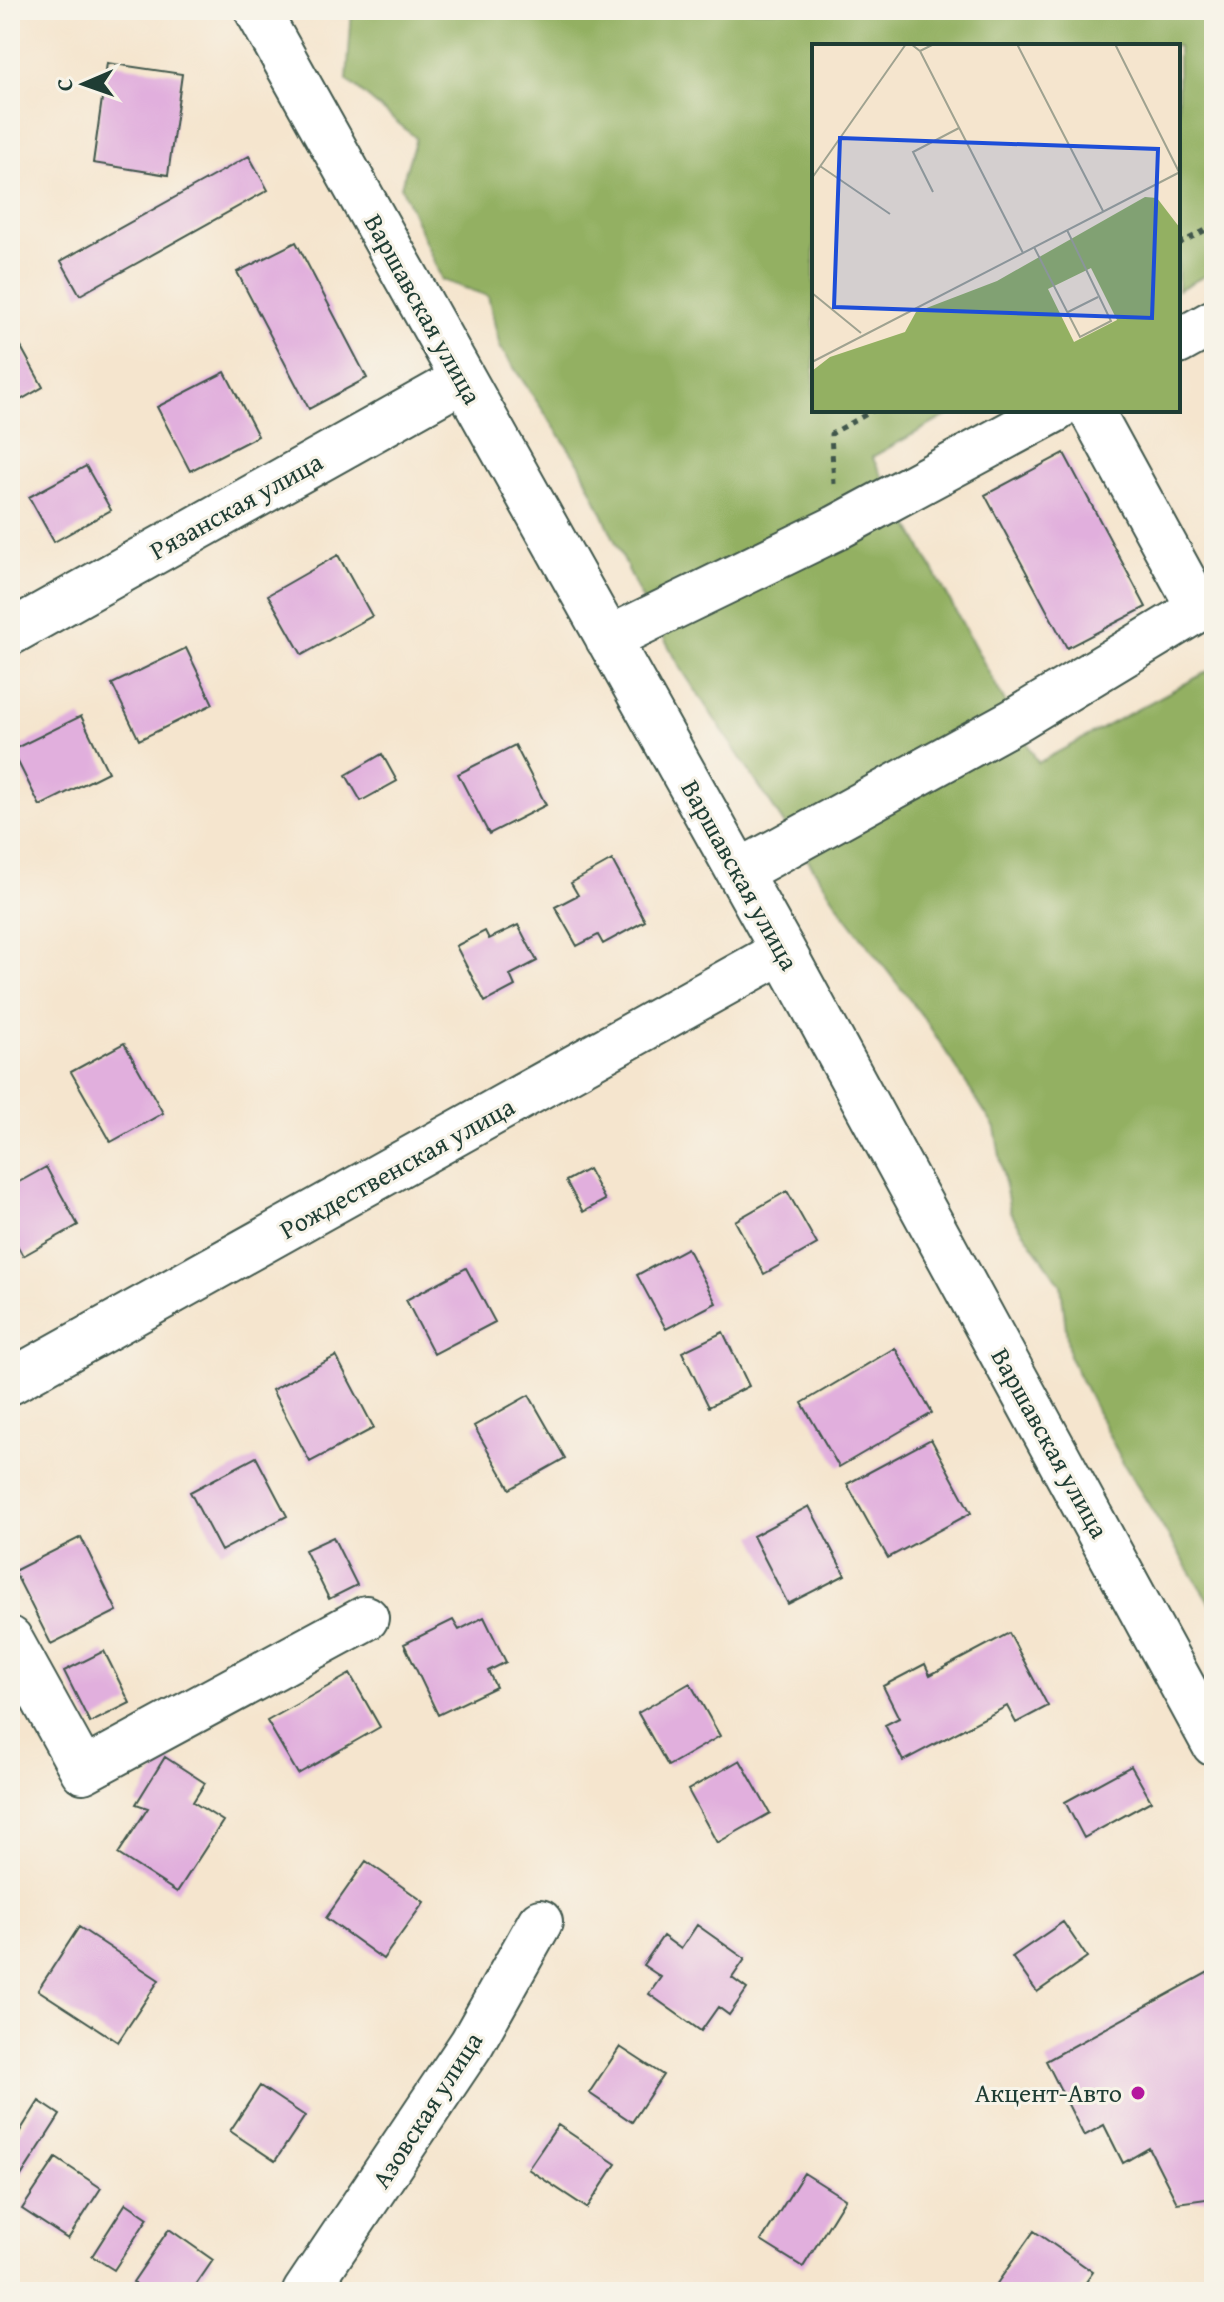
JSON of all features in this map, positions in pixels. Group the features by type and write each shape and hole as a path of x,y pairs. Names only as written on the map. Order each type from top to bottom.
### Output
{"street":[{"name":"Варшавская улица","path":"257,10 783,951 1214,1744"},
{"path":"1180,341 1214,322"},
{"name":"Рязанская улица","path":"10,633 462,380"},
{"path":"608,639 836,528 1051,412"},
{"path":"739,872 1014,721 1206,604 1092,412"},
{"name":"Рождественская улица","path":"10,1382 783,951"},
{"path":"10,1639 83,1771 366,1618"},
{"name":"Азовская улица","path":"305,2292 472,2043 540,1922"}],"path":[{"path":"1180,243 1214,226"},
{"path":"836,528 831,434 870,412"}],"green space":[{"path":"352,10 1214,10 1214,271 1180,289 1180,44 812,44 812,412 953,412 872,457 1038,763 1214,668 1214,1610 1123,1463 1069,1356 1061,1285 1010,1212 995,1128 926,1021 846,917 682,670 639,593 580,465 500,347 488,296 442,280 401,186 416,138 347,80"}],"building":[{"path":"107,63 182,74 168,175 93,163"},
{"path":"249,156 268,190 80,295 61,261"},
{"path":"296,242 367,378 309,409 237,272"},
{"path":"21,347 43,387 10,406 10,353"},
{"path":"225,372 258,436 190,471 157,407"},
{"path":"1064,453 1146,607 1067,648 985,495"},
{"path":"86,466 111,510 54,542 29,497"},
{"path":"338,555 372,616 302,655 268,595"},
{"path":"186,648 213,704 139,740 112,684"},
{"path":"81,716 108,772 40,806 12,750"},
{"path":"515,745 546,805 489,834 458,774"},
{"path":"382,754 397,781 361,801 346,775"},
{"path":"612,860 645,921 603,944 598,935 577,946 555,907 578,895 571,883"},
{"path":"518,925 537,961 510,975 515,986 485,1002 456,946 485,931 489,939"},
{"path":"124,1043 163,1113 111,1142 71,1072"},
{"path":"46,1167 78,1225 23,1256 10,1232 10,1187"},
{"path":"588,1169 605,1200 583,1212 566,1181"},
{"path":"787,1191 817,1244 764,1274 735,1221"},
{"path":"687,1248 716,1303 666,1329 637,1275"},
{"path":"466,1268 495,1322 434,1354 406,1300"},
{"path":"723,1332 749,1386 709,1407 682,1352"},
{"path":"895,1348 932,1413 839,1467 802,1403"},
{"path":"336,1356 374,1428 310,1462 272,1390"},
{"path":"529,1395 565,1458 510,1489 474,1426"},
{"path":"931,1439 971,1513 888,1558 847,1484"},
{"path":"256,1457 287,1516 221,1551 190,1492"},
{"path":"809,1506 845,1575 788,1604 753,1536"},
{"path":"81,1537 117,1611 51,1644 14,1571"},
{"path":"333,1537 357,1585 329,1599 305,1550"},
{"path":"484,1617 506,1662 488,1671 496,1687 438,1715 404,1644 453,1620 459,1630"},
{"path":"1009,1633 1048,1706 1016,1723 1007,1706 903,1761 885,1725 899,1718 883,1686 925,1664 930,1675"},
{"path":"104,1651 130,1703 90,1723 64,1671"},
{"path":"350,1674 380,1727 298,1774 267,1721"},
{"path":"690,1683 720,1736 668,1766 638,1713"},
{"path":"165,1757 205,1783 193,1802 223,1821 177,1892 118,1854 148,1808 136,1804"},
{"path":"740,1760 770,1813 717,1843 688,1790"},
{"path":"1131,1766 1151,1801 1084,1838 1065,1802"},
{"path":"366,1861 424,1902 383,1959 326,1918"},
{"path":"1063,1922 1087,1957 1037,1992 1012,1957"},
{"path":"697,1925 745,1959 732,1978 747,1989 729,2015 718,2007 701,2031 649,1994 661,1977 643,1965 663,1936 681,1949"},
{"path":"79,1927 159,1980 118,2042 38,1990"},
{"name":"Акцент-Авто","path":"1214,1969 1214,2198 1177,2203 1149,2148 1123,2163 1104,2125 1084,2136 1046,2061"},
{"path":"620,2047 663,2075 632,2122 589,2093"},
{"path":"260,2086 305,2116 275,2161 230,2131"},
{"path":"39,2101 60,2115 10,2193 10,2147"},
{"path":"558,2125 616,2164 587,2208 528,2169"},
{"path":"56,2158 101,2188 68,2239 22,2209"},
{"path":"804,2173 845,2199 803,2267 761,2241"},
{"path":"126,2203 148,2218 114,2270 92,2256"},
{"path":"169,2229 213,2260 191,2292 147,2292 133,2282"},
{"path":"1034,2231 1093,2272 1079,2292 991,2292"}],"place":[{"name":"Акцент-Авто","path":"1138,2093"}]}
